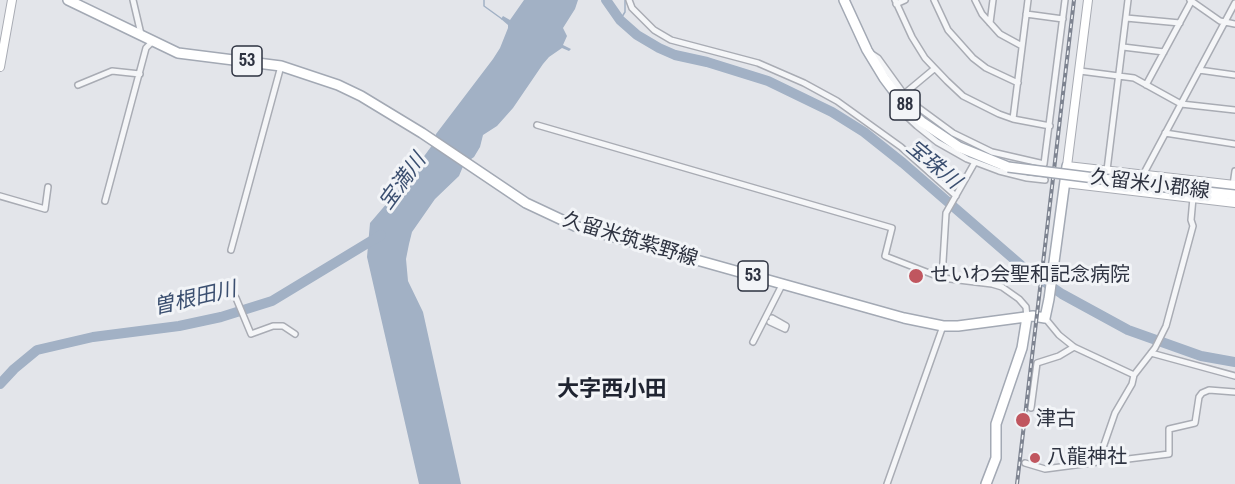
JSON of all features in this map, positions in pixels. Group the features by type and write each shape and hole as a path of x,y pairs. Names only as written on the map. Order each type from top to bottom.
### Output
{"main road":[{"path":"0,67 3,29 12,0"},
{"name":"久留米筑紫野線","path":"68,0 141,36 187,55 281,66 361,96 422,133 526,203 575,225 904,318 944,326 958,326 1027,317"},
{"name":"久留米小郡線","path":"844,0 867,50 915,116 941,136 973,154 1008,167 1195,194 1235,195"},
{"path":"1088,0 1067,166 1234,185"},
{"name":"久留米小郡線","path":"1045,318 1067,166"},
{"path":"1065,183 1142,192 1195,194 1235,202"},
{"path":"986,484 996,458 996,424 1022,348 1027,317 1045,318"}],"street":[{"path":"133,0 141,36"},
{"path":"629,0 632,8 654,30 671,40 758,63 837,101 900,147 955,198"},
{"path":"905,0 896,2 912,37 934,69 963,96 1013,119 1050,126"},
{"path":"934,0 948,30 973,58 986,68 1018,83"},
{"path":"975,0 990,23 1008,39 1022,46"},
{"path":"990,23 993,0"},
{"path":"1013,119 1028,0"},
{"path":"901,95 953,134 992,152 1044,164 1065,0"},
{"path":"1107,170 1128,0"},
{"path":"1146,85 1192,0 1224,23 1235,24"},
{"path":"1142,192 1143,175 1235,3"},
{"path":"1026,14 1063,19"},
{"path":"1126,18 1180,23"},
{"path":"105,201 146,48 153,41"},
{"path":"1123,47 1164,52"},
{"path":"231,250 281,66"},
{"path":"901,95 934,69"},
{"path":"1199,69 1235,75"},
{"path":"78,85 112,71 140,74"},
{"path":"1080,71 1134,78 1181,104 1235,110"},
{"path":"901,95 903,113 937,142 975,162 999,171 1045,180"},
{"path":"537,125 892,228 885,256 942,278 1002,287 1026,307 1027,317"},
{"path":"1165,133 1235,144"},
{"path":"942,278 948,210 975,162"},
{"path":"1234,185 1235,171"},
{"path":"0,196 45,209 48,186"},
{"path":"1025,463 1045,469 1098,462 1115,413 1129,390 1134,375 1153,350 1166,326 1193,226 1191,220 1195,194"},
{"path":"753,342 768,319 782,285"},
{"path":"236,298 251,334 273,326 283,326 295,334"},
{"path":"1045,318 1059,335 1074,346 1134,375"},
{"path":"887,484 944,326"},
{"path":"1031,408 1037,363 1059,356 1074,346"},
{"path":"1153,350 1235,376"},
{"path":"1101,455 1128,459 1169,454 1169,429 1195,423 1199,397 1202,393 1209,390 1235,392"}],"water":[{"path":"524,0 578,0 563,28 567,36 563,45 571,49 569,51 562,48 549,57 513,108 497,126 483,135 474,157 464,164 459,176 435,199 412,232 409,244 406,259 408,281 423,312 461,484 419,484 367,257 370,223 406,181 433,144 436,134 493,59 508,28 508,25 501,19 503,16 510,20"}],"waterway":[{"path":"484,0 484,6 502,19"},
{"name":"宝珠川","path":"606,0 620,20 637,35 659,48 675,55 707,62 768,81 832,112 864,132 1023,267 1062,294 1128,330 1201,356 1235,362"},
{"path":"620,20 625,12 625,0"},
{"name":"曽根田川","path":"0,384 37,350 93,337 179,326 221,317 272,301 381,235"}],"railway":[{"path":"1017,484 1074,0"}],"place":[{"name":"せいわ会聖和記念病院","path":"916,276"},
{"name":"津古","path":"1023,420"},
{"name":"八龍神社","path":"1035,458"}],"district":[{"name":"大字西小田","path":"612,390"}],"water label":[{"name":"宝満川","path":"403,182"}]}
